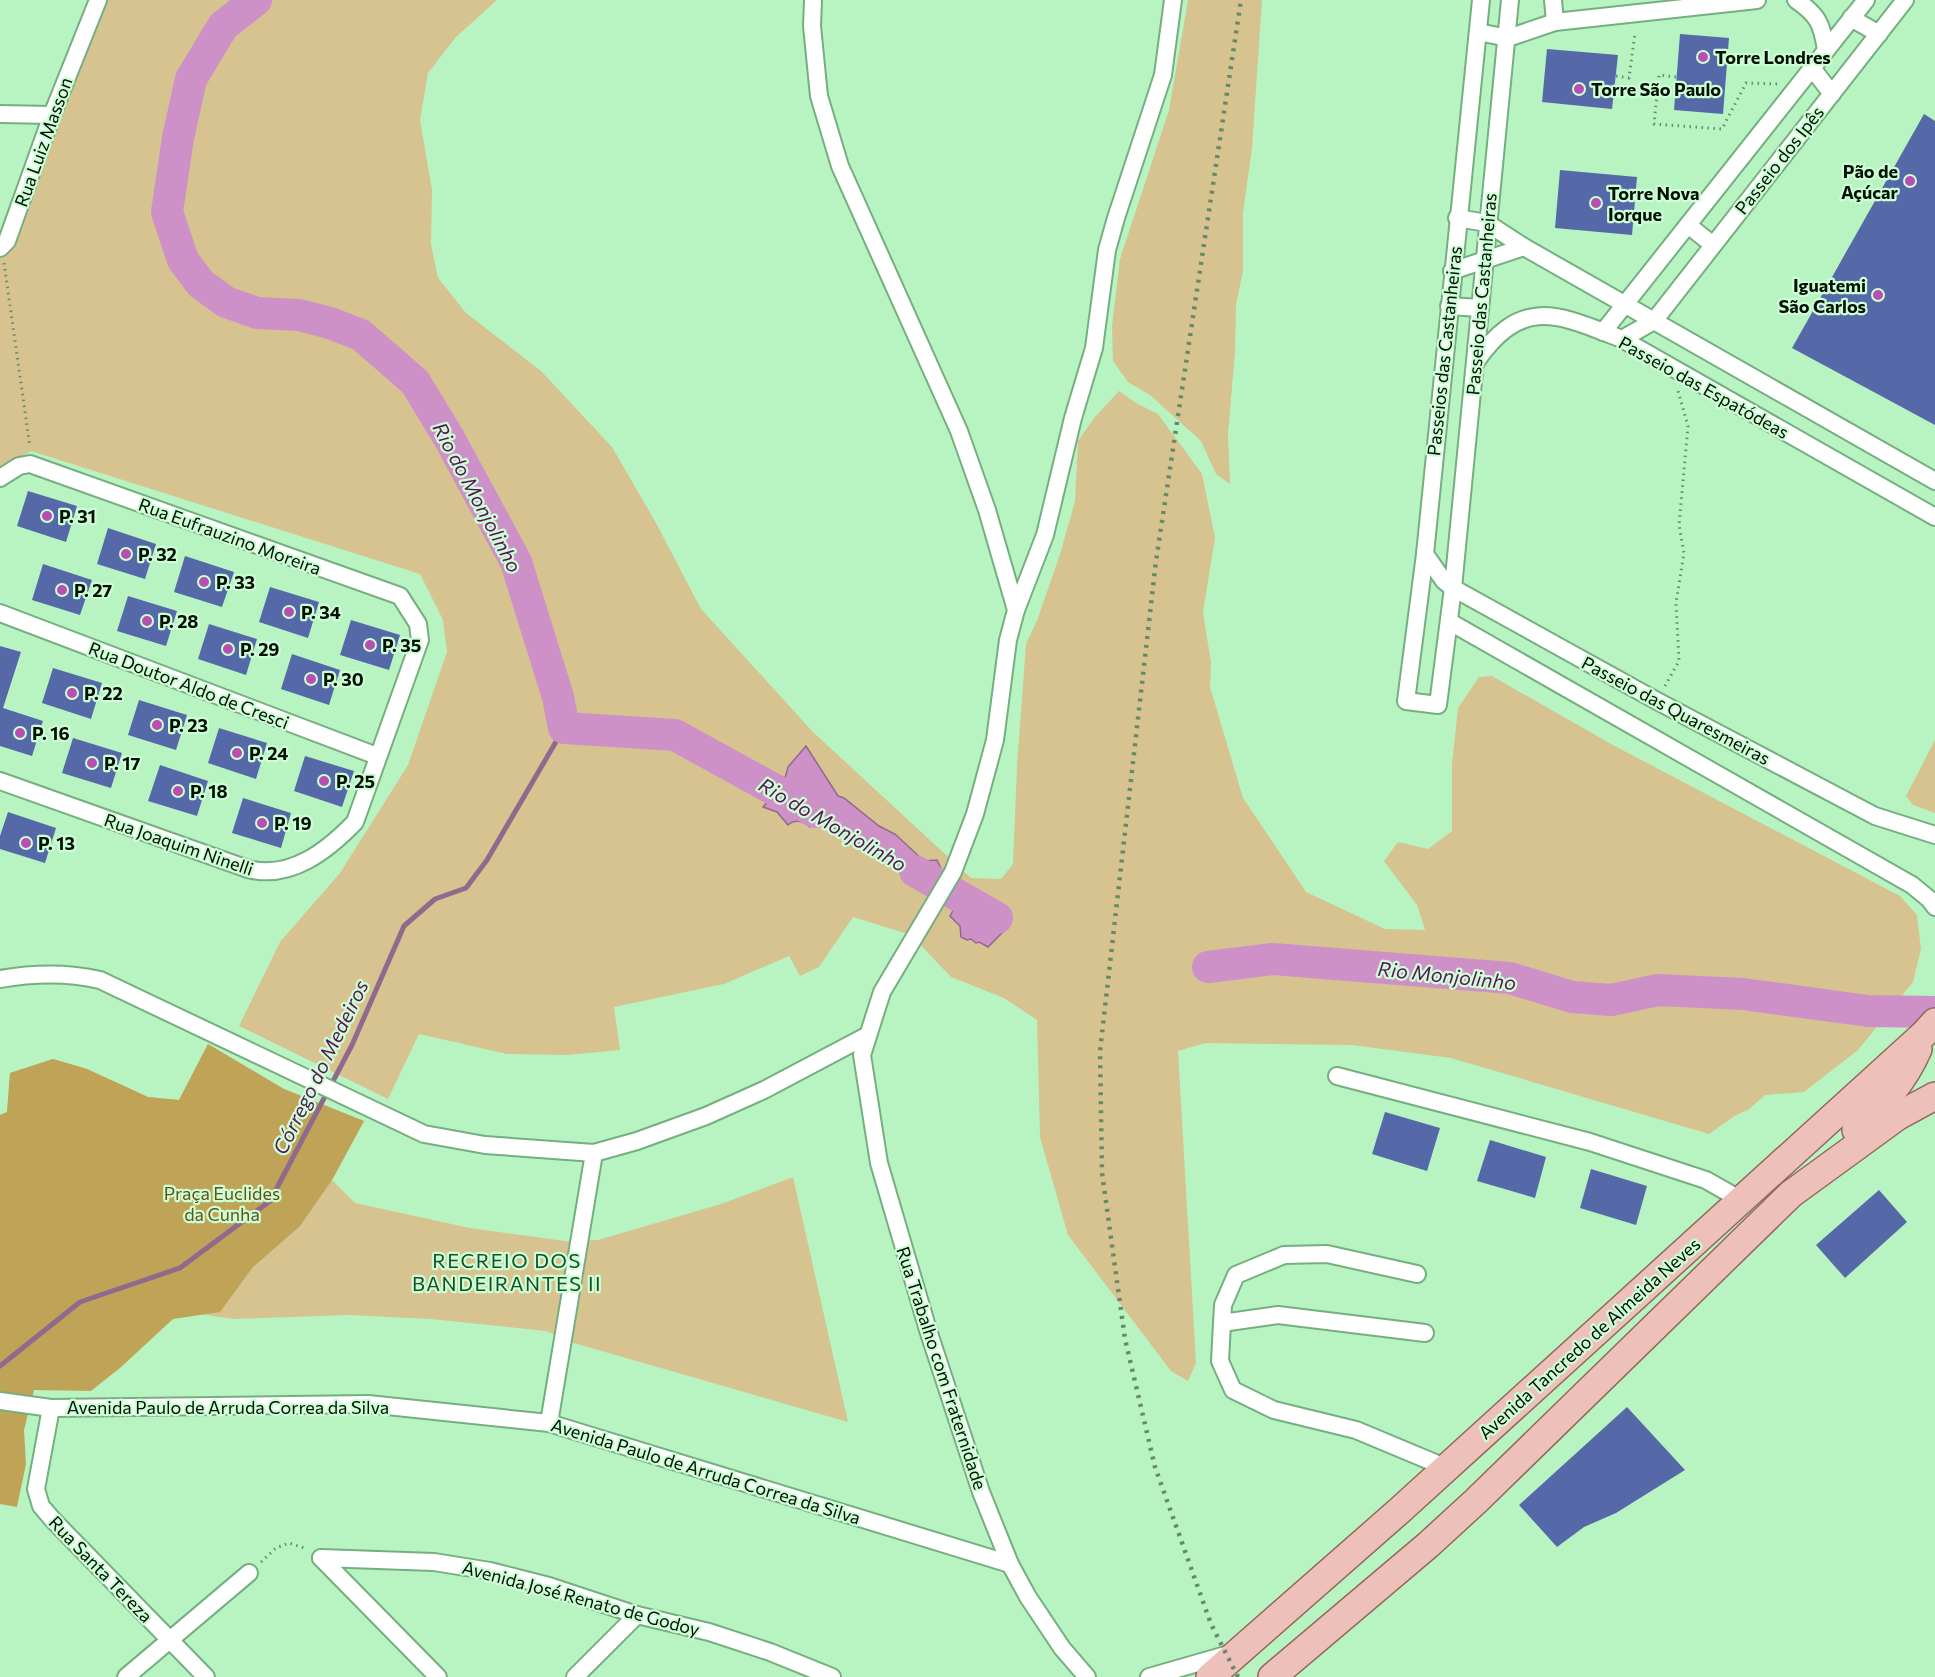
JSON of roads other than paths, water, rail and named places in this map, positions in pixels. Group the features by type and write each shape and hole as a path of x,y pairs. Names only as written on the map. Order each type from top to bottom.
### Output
{"main road":[{"path":"1791,1194 1895,1089 1912,1063 1931,1025"},
{"name":"Avenida Tancredo de Almeida Neves","path":"1210,1677 1400,1511 1931,1025"},
{"name":"Avenida Tancredo de Almeida Neves","path":"1272,1677 1428,1545 1476,1501 1791,1194 1898,1116 1935,1096"},
{"path":"1447,1468 1476,1501"},
{"path":"1400,1511 1428,1545"}],"street":[{"name":"Rua Luiz Masson","path":"1,247 7,241 52,115 98,0"},
{"path":"813,0 812,26 819,96 840,166 959,430 987,510 1016,610"},
{"name":"Rua Trabalho com Fraternidade","path":"1087,1677 1062,1648 1028,1597 1011,1564 981,1492 928,1330 879,1163 862,1054 882,992 953,872 975,814 994,740 1008,640 1016,610 1045,535 1072,418 1094,348 1107,250 1163,75 1173,0"},
{"path":"1481,2 1493,7 1504,0"},
{"name":"Passeio das Castanheiras","path":"1454,588 1510,0"},
{"path":"1553,0 1555,22"},
{"path":"1478,32 1508,38 1555,22 1757,0"},
{"path":"1796,0 1810,9 1821,23 1826,50"},
{"name":"Passeio dos Ipês","path":"1603,332 1866,0"},
{"name":"Passeio dos Ipês","path":"1654,321 1905,0"},
{"name":"Passeios das Castanheiras","path":"1450,622 1438,705 1406,701 1425,554 1457,218 1481,2"},
{"path":"1851,18 1879,34"},
{"path":"1812,68 1832,94"},
{"path":"0,114 52,115"},
{"path":"1457,218 1487,223"},
{"name":"Passeio das Espatódeas","path":"1487,223 1624,305 1935,481"},
{"path":"1688,225 1713,245"},
{"path":"1452,271 1524,247"},
{"path":"1449,306 1480,308"},
{"name":"Passeio das Espatódeas","path":"1475,363 1500,333 1516,323 1528,318 1566,317 1622,339 1935,517"},
{"path":"1622,339 1654,321"},
{"name":"Rua Eufrauzino Moreira","path":"0,478 19,466 30,464 400,596 418,624"},
{"name":"Passeio das Quaresmeiras","path":"1425,554 1444,581 1454,588 1657,701 1875,816 1935,835"},
{"path":"1450,622 1454,588"},
{"name":"Rua Doutor Aldo de Cresci","path":"0,613 377,756"},
{"name":"Passeio das Quaresmeiras","path":"1450,622 1912,885 1929,898 1935,907"},
{"name":"Rua Joaquim Ninelli","path":"0,781 261,872 273,871 308,860 334,843 355,822 420,640 418,624"},
{"path":"0,979 28,974 51,974 75,975 100,980 424,1134 485,1145 594,1153 637,1141 706,1116 764,1090 868,1035"},
{"path":"1931,1025 1935,1004"},
{"path":"1337,1076 1590,1142 1706,1180 1741,1200"},
{"path":"549,1423 594,1153"},
{"path":"1417,1274 1327,1254 1284,1255 1236,1275 1223,1305 1220,1361 1233,1390 1274,1410 1356,1430 1447,1468"},
{"path":"1222,1323 1278,1315 1425,1333"},
{"name":"Avenida Paulo de Arruda Correa da Silva","path":"2,1402 51,1407 368,1404 549,1423 1011,1564"},
{"name":"Rua Santa Tereza","path":"51,1407 36,1489 41,1506 206,1677"},
{"name":"Avenida José Renato de Godoy","path":"438,1677 321,1558 434,1562 490,1571 549,1586 637,1615 709,1632 770,1652 832,1677"},
{"path":"126,1677 249,1573"},
{"path":"575,1677 637,1615"},
{"name":"Avenida Tancredo de Almeida Neves","path":"1149,1677 1239,1651"}],"water":[{"path":"806,746 838,796 844,798 879,826 895,834 924,861 937,860 945,877 938,894 918,887 913,879 904,878 891,863 869,851 863,844 856,844 837,830 814,822 810,827 799,822 788,825 777,812 763,807 783,785 788,767"},
{"path":"958,902 972,909 988,907 1005,914 1005,930 988,947 961,937 960,926 950,916"}],"waterway":[{"name":"Rio do Monjolinho","path":"256,0 223,26 191,79 178,138 167,212 183,260 201,284 226,302 257,313 299,315 330,323 361,335 415,382 449,438 516,562 558,697 564,728 675,735 815,812"},
{"name":"Córrego do Medeiros","path":"0,1366 80,1302 180,1268 270,1201 352,1045 404,926 435,899 466,888 487,860 564,728"},
{"name":"Rio do Monjolinho","path":"915,871 997,918"},
{"name":"Rio Monjolinho","path":"1208,967 1273,959 1510,978 1572,997 1611,1000 1658,990 1743,994 1868,1011 1935,1012"}],"railway":[{"path":"1238,1677 1211,1624 1155,1467 1125,1339 1102,1173 1100,1051 1156,561 1241,0"}],"place":[{"name":"Torre Londres","path":"1703,57"},
{"name":"Torre São Paulo","path":"1579,89"},
{"name":"Pão de Açúcar","path":"1910,181"},
{"name":"Torre Nova Iorque","path":"1596,203"},
{"name":"Iguatemi São Carlos","path":"1878,295"},
{"name":"P. 31","path":"47,516"},
{"name":"P. 32","path":"126,554"},
{"name":"P. 33","path":"204,582"},
{"name":"P. 27","path":"62,590"},
{"name":"P. 34","path":"289,612"},
{"name":"P. 28","path":"147,621"},
{"name":"P. 35","path":"370,645"},
{"name":"P. 29","path":"228,649"},
{"name":"P. 30","path":"311,679"},
{"name":"P. 22","path":"72,693"},
{"name":"P. 23","path":"157,725"},
{"name":"P. 16","path":"20,733"},
{"name":"P. 24","path":"237,753"},
{"name":"P. 17","path":"92,763"},
{"name":"P. 25","path":"324,781"},
{"name":"P. 18","path":"178,791"},
{"name":"P. 19","path":"262,823"},
{"name":"P. 13","path":"26,843"}],"district":[{"name":"RECREIO DOS BANDEIRANTES II","path":"507,1272"}],"park label":[{"name":"Praça Euclides da Cunha","path":"222,1203"}]}
